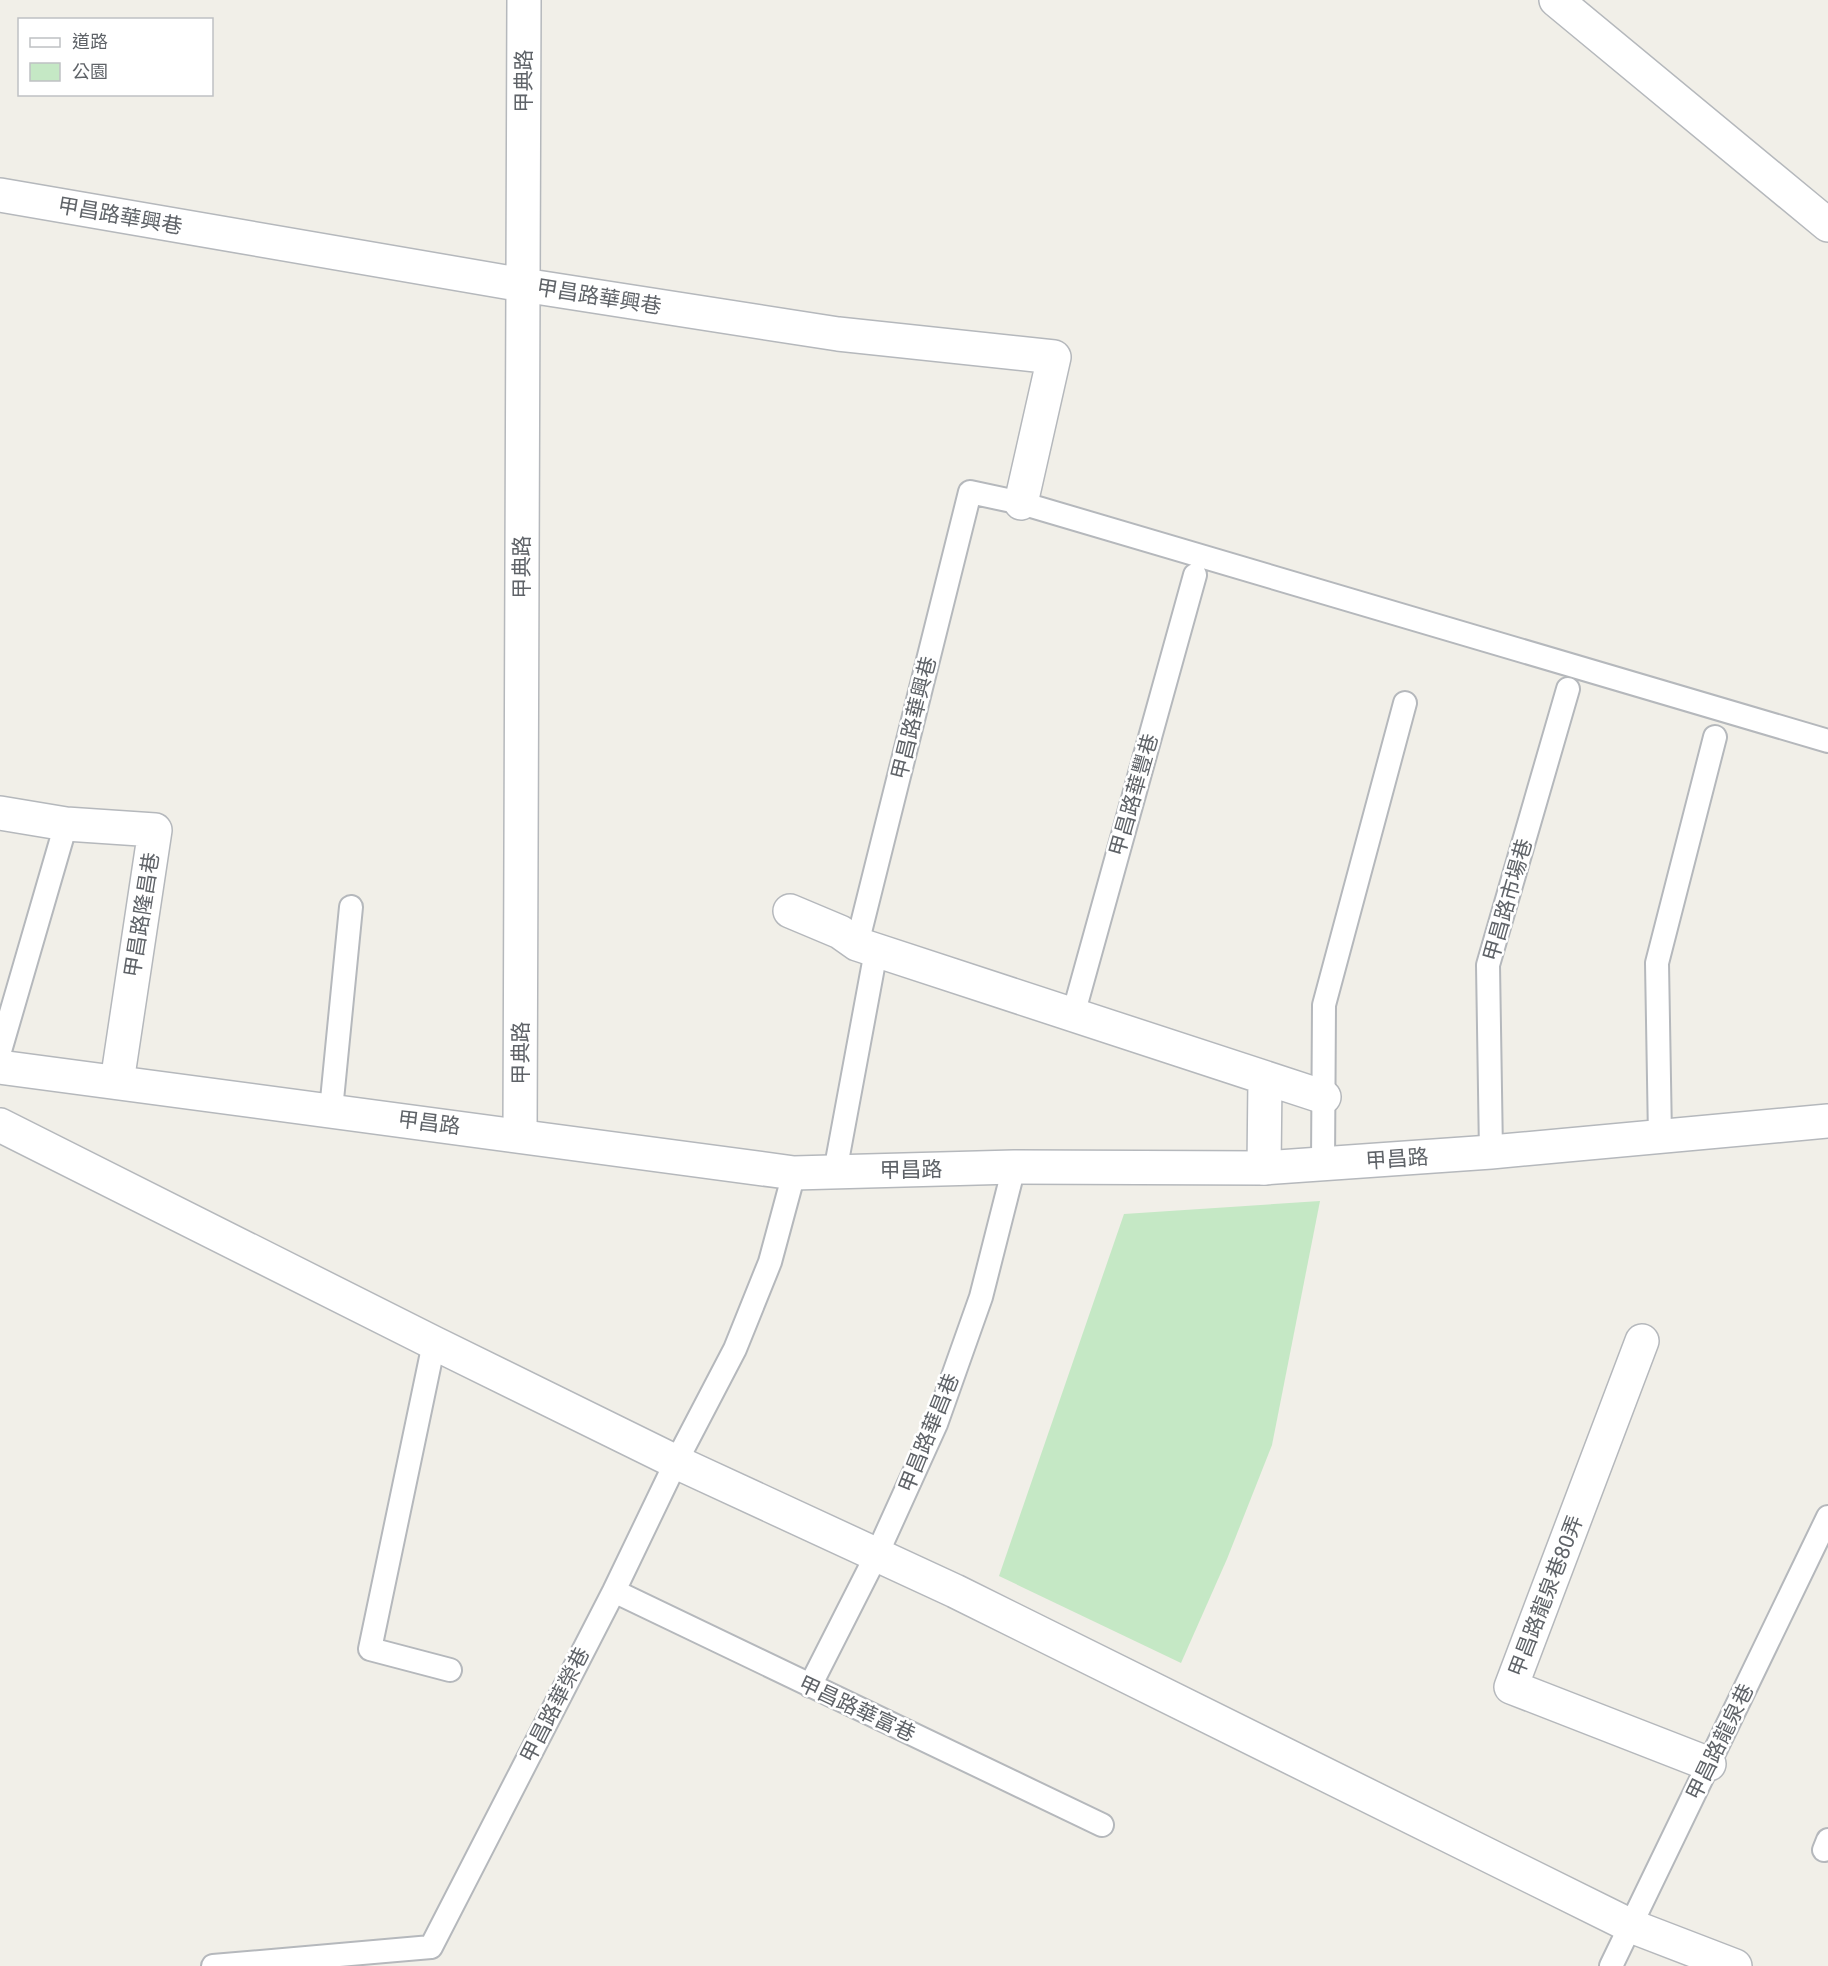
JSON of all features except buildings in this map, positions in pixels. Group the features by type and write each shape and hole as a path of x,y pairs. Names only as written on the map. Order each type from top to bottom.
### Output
{"street":[{"name":"甲典路","path":"520,1135 524,0"},
{"path":"1556,0 1828,225"},
{"name":"甲昌路華興巷","path":"0,195 523,285 838,334 1054,357 1021,503"},
{"name":"甲昌路隆昌巷","path":"0,813 66,824 155,830 117,1082"},
{"path":"790,911 840,932 866,948 1324,1097"},
{"name":"甲昌路","path":"0,1067 794,1173 1014,1167 1264,1168 1491,1152 1828,1121"},
{"path":"1264,1168 1265,1079"},
{"path":"0,1125 676,1462 966,1596 1631,1926 1735,1966"},
{"name":"甲昌路龍泉巷80弄","path":"1642,1341 1511,1687 1709,1764"}],"lane":[{"name":"甲昌路華興巷","path":"835,1172 866,948 970,492 1021,503"},
{"path":"1021,503 1828,741"},
{"name":"甲昌路華豐巷","path":"1072,1015 1195,575"},
{"name":"甲昌路市場巷","path":"1491,1152 1488,965 1568,689"},
{"path":"1323,1164 1324,1005 1405,703"},
{"path":"1660,1137 1657,963 1715,737"},
{"path":"0,1052 66,824"},
{"path":"331,1110 351,908"},
{"name":"甲昌路華昌巷","path":"810,1686 878,1554 936,1424 981,1297 1014,1167"},
{"name":"甲昌路華榮巷","path":"433,1956 676,1462 735,1349 770,1262 794,1173"},
{"path":"434,1343 370,1649 450,1670"},
{"name":"甲昌路龍泉巷","path":"1611,1966 1828,1517"},
{"name":"甲昌路華富巷","path":"614,1591 1102,1825"},
{"path":"213,1966 433,1956"}],"green space":[{"path":"1320,1201 1272,1445 1227,1559 1181,1663 999,1576 1124,1214"}]}
